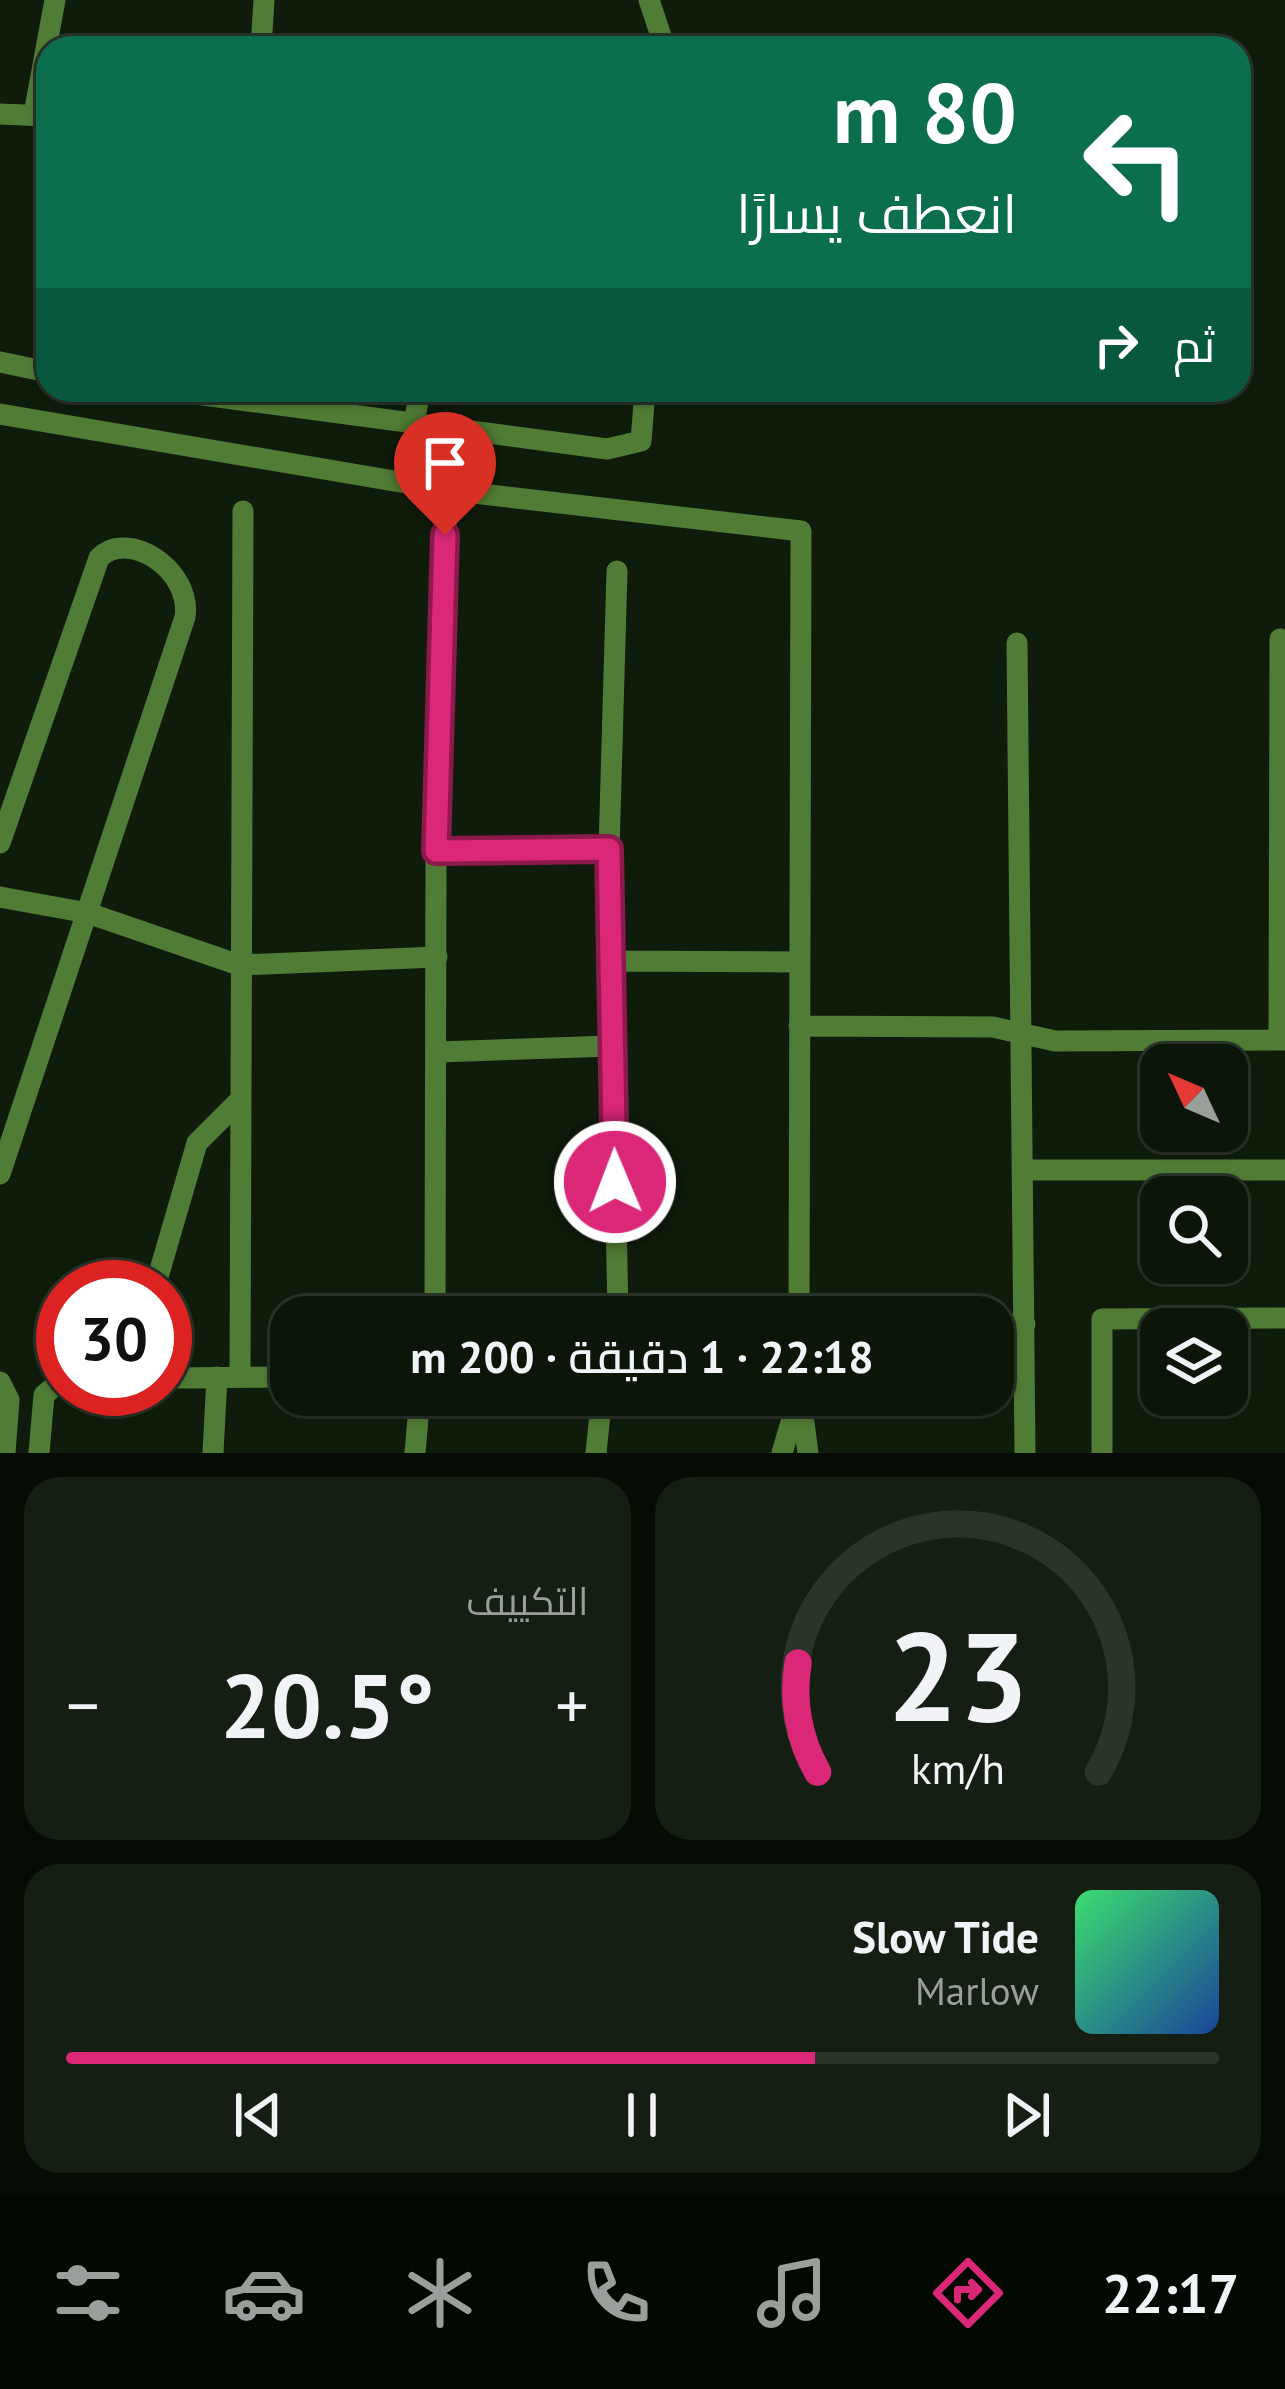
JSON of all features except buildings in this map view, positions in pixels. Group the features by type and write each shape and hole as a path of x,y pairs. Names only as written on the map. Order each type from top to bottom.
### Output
{"street":[{"path":"51,36 55,0"},
{"path":"262,36 264,0"},
{"path":"650,0 661,36"},
{"path":"0,114 36,115"},
{"path":"0,362 36,370"},
{"path":"254,402 608,449 641,441 644,402"},
{"path":"414,424 418,402"},
{"path":"0,414 447,490 801,531 799,1296"},
{"path":"435,1296 436,851 447,490"},
{"path":"213,1453 229,1377 238,1102 244,511"},
{"path":"0,844 99,558 112,547 128,547 178,577 187,606 0,1174"},
{"path":"617,571 609,849 617,1296"},
{"path":"799,1026 993,1027 1054,1041 1282,1040 1280,639"},
{"path":"1017,643 1025,1453"},
{"path":"436,851 609,849"},
{"path":"0,897 88,913 239,965 437,957"},
{"path":"611,961 799,962"},
{"path":"437,1052 611,1046"},
{"path":"163,1260 197,1143 238,1102"},
{"path":"1025,1170 1285,1170"},
{"path":"1102,1453 1102,1319 1285,1318"},
{"path":"1014,1324 1025,1324"},
{"path":"192,1378 270,1377"},
{"path":"0,1382 9,1400 5,1453"},
{"path":"39,1453 42,1416"},
{"path":"415,1453 418,1416"},
{"path":"596,1453 600,1416"},
{"path":"782,1453 793,1416"},
{"path":"803,1416 808,1453"}],"route":[{"path":"445,535 436,851 609,849 615,1182"}]}
